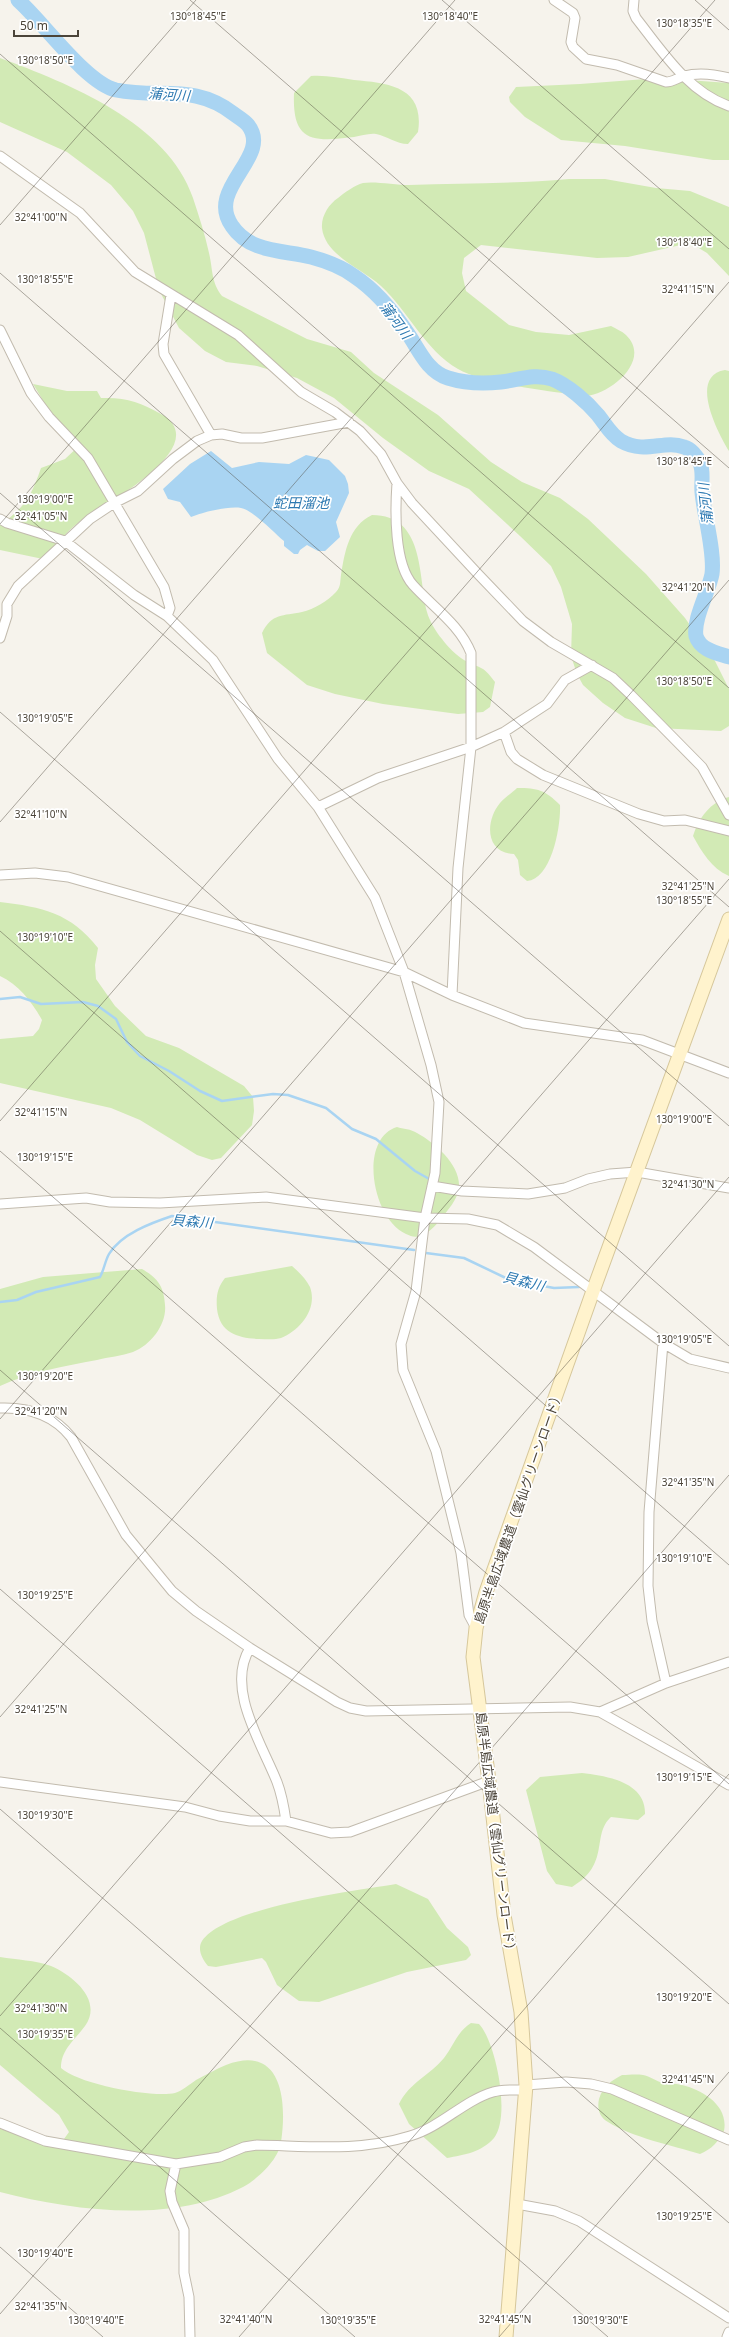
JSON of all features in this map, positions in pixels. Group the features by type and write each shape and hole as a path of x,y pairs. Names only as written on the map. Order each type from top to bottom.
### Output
{"street":[{"path":"554,0 573,13 575,18 572,42 573,47 586,59 617,66 666,82 671,82 683,76 709,73 729,78"},
{"path":"634,0 633,11 636,18 683,76 713,101 729,106"},
{"path":"0,156 80,213 131,268 171,295 219,322 238,335 301,392 349,422 372,443 397,483 436,530 523,621 551,642 613,678 702,768 729,815"},
{"path":"171,295 163,344 164,354 211,435"},
{"path":"0,330 31,393 49,417 88,458 164,586 170,608 167,616"},
{"path":"0,638 11,595 65,541 90,519 114,503 138,491 184,450 211,435 222,434 241,438 262,438 349,422"},
{"path":"397,483 396,534 405,570 412,584 466,640 471,653 471,747 458,868 452,995"},
{"path":"0,519 7,523 65,541 134,596 167,616 213,660 278,759 318,807 376,898 404,972 431,1065 439,1102 439,1129 432,1186 425,1218 416,1291 401,1344 403,1370 436,1451 461,1553 468,1615 476,1628"},
{"path":"318,807 378,778 471,747 504,732 547,704 565,680 592,665"},
{"path":"504,732 511,752 517,759 543,775 639,814 664,821 685,820 729,831"},
{"path":"0,875 43,873 68,876 404,972 452,995 524,1023 642,1040 680,1053 729,1073"},
{"name":"島原半島広域農道（雲仙グリーンロード）","path":"506,2337 518,2204 526,2087 521,2012 504,1915 490,1781 473,1657 476,1628 486,1592 593,1291 729,918"},
{"path":"432,1186 462,1190 528,1194 565,1188 588,1179 610,1174 636,1172 729,1188"},
{"path":"0,1204 86,1198 110,1202 160,1203 266,1197 425,1218 468,1218 497,1225 534,1247 663,1343 690,1359 729,1368"},
{"path":"663,1343 649,1512 648,1586 652,1621 666,1683"},
{"path":"0,1408 15,1408 36,1412 54,1420 63,1427 71,1437 126,1535 172,1591 250,1648 350,1708 366,1710 570,1707 600,1712 729,1785"},
{"path":"250,1648 241,1670 245,1701 251,1725 277,1782 286,1821"},
{"path":"600,1712 666,1683 729,1662"},
{"path":"0,1782 185,1807 219,1816 250,1821 286,1821 331,1833 350,1832 490,1781"},
{"path":"0,2123 45,2141 176,2164 220,2158 244,2147 257,2145 372,2146 411,2136 439,2124 481,2096 494,2091 566,2082 591,2084 612,2090 729,2140"},
{"path":"176,2164 170,2191 172,2202 184,2230 184,2273 189,2297 190,2337"},
{"path":"518,2204 555,2210 579,2221 729,2318"},
{"path":"727,2337 729,2332"}],"green space":[{"path":"0,58 55,80 113,109 139,127 162,148 180,171 193,198 202,226 214,281 222,296 307,339 351,352 374,373 438,415 491,462 522,482 560,498 588,519 646,574 685,618 715,661 729,689 729,726 721,731 656,728 625,718 603,703 583,685 577,674 571,656 572,624 561,587 551,566 469,489 429,471 383,438 334,398 297,378 257,366 226,362 205,351 179,328 159,290 144,233 133,211 111,185 67,152 0,122"},
{"path":"311,76 328,76 380,83 402,90 416,105 419,117 418,132 408,144 399,143 376,134 339,139 316,138 308,135 301,130 297,121 294,109 294,93"},
{"path":"659,78 729,83 729,160 713,160 625,146 561,140 525,117 510,102 509,97 516,87"},
{"path":"569,179 605,179 656,188 690,191 729,207 729,276 707,253 697,247 685,244 628,257 597,258 481,245 464,258 462,273 466,291 509,325 536,332 569,335 611,326 626,335 633,345 634,355 631,365 625,374 606,389 596,394 586,396 496,382 468,374 458,369 436,352 391,296 381,286 337,254 325,238 322,228 324,215 332,204 350,189 363,183 373,182 409,185 509,183"},
{"path":"725,370 729,371 729,451 713,419 707,394 708,383 714,374"},
{"path":"33,384 67,391 97,391 101,398 125,399 146,406 161,414 174,427 175,442 165,458 149,474 74,526 43,559 0,550 0,525 16,513 26,501 34,487 41,468 65,459 80,445 50,412"},
{"path":"372,515 389,518 402,525 410,536 416,550 420,565 427,612 429,619 437,633 449,648 464,660 484,669 495,682 490,707 483,712 458,714 383,704 335,694 307,685 267,653 262,633 270,622 279,616 307,611 316,607 338,590 344,557 349,540 358,526"},
{"path":"517,788 536,789 550,796 560,805 557,837 549,861 543,871 536,878 527,881 520,875 518,860 514,854 504,852 497,848 490,835 490,827 495,810 502,801"},
{"path":"729,797 729,876 717,869 712,864 693,836 698,823 706,812 722,799"},
{"path":"0,902 29,906 55,914 66,919 77,927 88,936 98,948 95,965 96,979 115,1006 146,1036 179,1048 244,1086 253,1097 254,1111 252,1125 221,1158 212,1160 197,1155 140,1120 111,1108 0,1083 0,1039 33,1036 39,1029 42,1020 34,1007 19,989 0,976"},
{"path":"397,1127 415,1132 439,1149 451,1163 459,1179 458,1192 449,1209 432,1229 418,1237 406,1234 394,1226 385,1213 378,1197 374,1179 374,1162 377,1147 385,1134"},
{"path":"292,1266 306,1281 310,1287 312,1295 312,1303 306,1318 295,1330 281,1338 259,1339 238,1336 226,1329 222,1324 217,1309 219,1289 225,1278"},
{"path":"142,1269 152,1276 162,1288 165,1312 160,1326 152,1339 140,1349 129,1353 48,1370 0,1386 0,1289 43,1277"},
{"path":"582,1773 613,1779 632,1788 644,1803 645,1814 638,1820 611,1817 605,1824 602,1832 599,1850 592,1869 584,1878 572,1887 556,1884 547,1871 526,1790 540,1777"},
{"path":"396,1884 428,1899 447,1928 468,1947 471,1955 466,1960 407,1972 319,2002 299,2001 277,1985 266,1962 262,1958 216,1967 208,1966 201,1954 200,1947 202,1941 215,1929 236,1919 292,1902"},
{"path":"0,1957 32,1961 51,1966 69,1976 83,1990 91,2007 90,2017 63,2055 61,2068 70,2074 98,2084 133,2092 164,2094 178,2092 218,2068 245,2060 259,2062 270,2069 277,2081 283,2110 281,2142 272,2162 261,2174 243,2187 215,2199 185,2206 154,2210 91,2209 29,2199 0,2192 0,2129 51,2140 64,2139 69,2132 59,2115 0,2065"},
{"path":"471,2023 479,2024 485,2033 496,2062 501,2097 499,2128 494,2138 484,2147 466,2154 447,2158 409,2124 399,2104 408,2090 444,2058 462,2030"},
{"path":"622,2075 650,2077 660,2082 690,2087 705,2095 718,2106 722,2114 724,2131 722,2135 717,2142 700,2154 640,2137 608,2122 599,2112 599,2099 608,2084"}],"water":[{"name":"蛇田溜池","path":"211,451 232,468 259,462 289,464 306,455 329,460 345,476 348,484 349,493 336,522 340,537 325,551 318,551 307,545 300,550 298,554 294,554 284,546 284,541 257,517 241,508 209,511 191,517 180,502 168,499 163,489 190,464"}],"waterway":[{"name":"蒲河川","path":"18,0 78,64 104,85 116,90 191,95 205,98 219,104 245,122 248,125 253,137 252,149 247,161 232,186 227,199 226,212 232,226 239,235 258,246 328,262 354,276 376,294 389,308 423,358 440,375 461,381 481,383 501,382 533,377 545,377 552,379 564,385 583,399 611,432 621,441 639,447 677,445 691,451 701,466 703,501 711,544 713,565 710,581 699,613 696,636 698,641 705,648 729,657"},
{"path":"0,999 20,997 41,1004 83,1002 98,1006 116,1019 127,1042 140,1056 169,1071 200,1091 222,1101 273,1094 288,1095 326,1108 352,1129 376,1139 415,1171 431,1180"},
{"name":"貝森川","path":"0,1302 17,1300 36,1292 100,1277 109,1254 121,1241 137,1230 172,1216 414,1250"},
{"name":"貝森川","path":"426,1253 464,1258 510,1280 554,1288 579,1287"}]}
